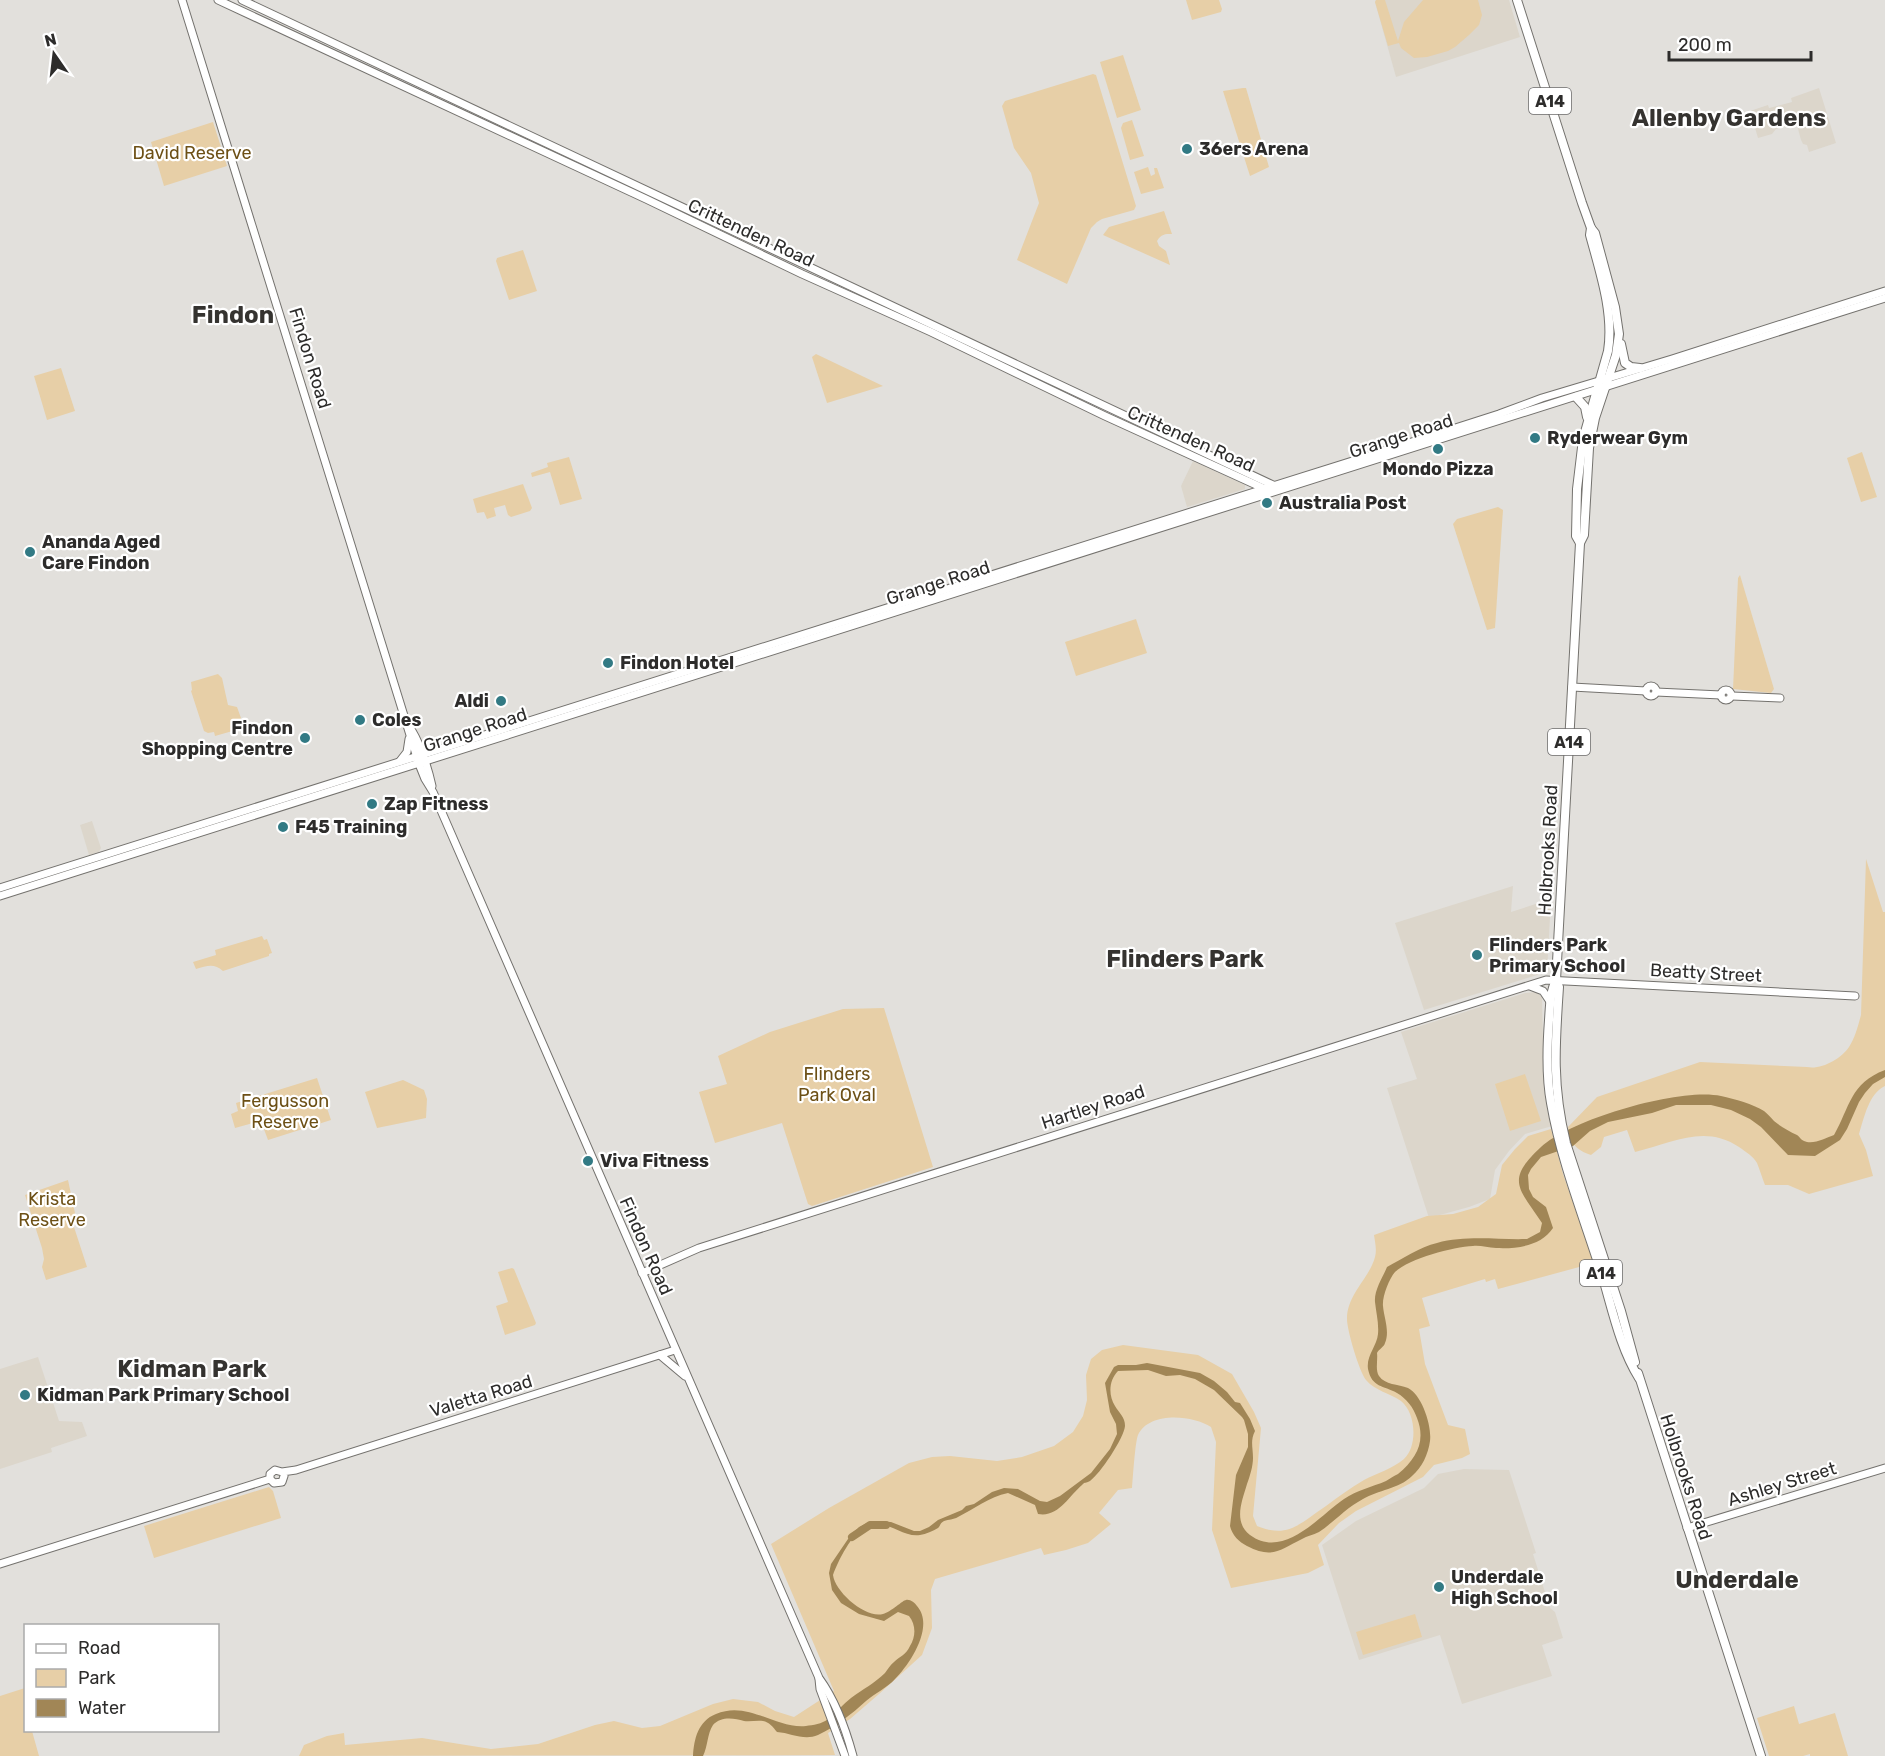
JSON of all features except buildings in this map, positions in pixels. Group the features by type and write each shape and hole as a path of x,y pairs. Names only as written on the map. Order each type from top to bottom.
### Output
{"main road":[{"name":"Findon Road","path":"183,0 420,759 687,1378 819,1678 826,1688 845,1756"},
{"name":"Crittenden Road","path":"218,0 638,195 802,274 931,332 1096,412 1263,488"},
{"name":"Crittenden Road","path":"242,0 1272,489"},
{"name":"A14","path":"1517,0 1591,228 1595,233 1616,314 1619,334 1616,356 1603,384"},
{"name":"A14","path":"1591,228 1590,235 1602,281 1609,327 1603,384"},
{"name":"Grange Road","path":"437,754 1263,488 1272,489 1576,397 1640,368 1885,291"},
{"name":"Grange Road","path":"0,896 320,792 399,763 437,754 1603,384 1885,298"},
{"path":"1619,334 1624,361 1628,366 1640,368"},
{"name":"Holbrooks Road","path":"1580,543 1576,536 1576,496 1581,451 1588,419 1603,384"},
{"name":"Holbrooks Road","path":"1558,1123 1555,1036 1559,987 1556,980 1580,543 1584,535 1589,448 1603,384"},
{"path":"1576,397 1585,407 1588,419"},
{"path":"1246,494 1251,487 1249,482"},
{"path":"1572,687 1646,691 1651,687 1656,692 1721,695 1727,690 1732,696 1780,698"},
{"path":"399,763 407,752 412,736 437,754 427,777 406,768"},
{"name":"Grange Road","path":"0,888 406,768 420,759"},
{"name":"Hartley Road","path":"642,1273 699,1248 1428,1016 1546,980 1556,980"},
{"name":"Holbrooks Road","path":"1556,980 1552,987 1548,1035 1548,1076 1551,1102 1623,1316 1639,1378 1761,1756"},
{"name":"Beatty Street","path":"1556,980 1855,996"},
{"path":"1530,986 1543,991 1551,1003"},
{"name":"Valetta Road","path":"0,1564 270,1479 274,1484 279,1484 282,1482 283,1474 675,1350"},
{"path":"660,1355 687,1378"},
{"name":"Ashley Street","path":"1687,1528 1885,1468"},
{"name":"Findon Road","path":"828,1700 846,1734 853,1756"}],"shaded area":[{"path":"1376,0 1509,0 1520,37 1396,77"},
{"path":"1819,88 1836,143 1809,152 1807,145 1801,140 1797,125 1793,124 1792,127 1776,129 1772,134 1758,138 1750,111 1768,105 1769,108 1792,102 1791,98"},
{"path":"1193,461 1245,485 1245,489 1187,507 1181,486"},
{"path":"92,821 101,848 99,852 89,855 80,825"},
{"name":"Flinders Park Primary School","path":"1513,886 1511,912 1551,899 1547,972 1424,1010 1395,923"},
{"path":"1536,992 1542,997 1544,1084 1552,1126 1525,1134 1509,1151 1495,1170 1490,1199 1429,1218 1387,1088 1417,1079 1401,1032 1525,993"},
{"name":"Kidman Park Primary School","path":"38,1357 59,1421 82,1422 87,1436 51,1448 52,1452 0,1469 0,1369"},
{"name":"Underdale High School","path":"1464,1469 1509,1470 1536,1553 1533,1554 1550,1608 1555,1612 1563,1638 1542,1645 1552,1676 1462,1704 1440,1635 1359,1660 1322,1545 1356,1521 1424,1488 1438,1474"}],"green space":[{"path":"1186,0 1219,0 1222,9 1221,12 1192,20"},
{"path":"1376,0 1385,0 1398,41 1404,22 1423,0 1478,0 1482,15 1479,25 1455,47 1427,57 1414,58 1401,48 1399,43 1388,46"},
{"path":"1123,55 1141,110 1117,118 1100,62"},
{"path":"1096,75 1136,206 1134,210 1102,219 1091,228 1067,284 1017,260 1039,203 1031,173 1014,148 1002,106 1005,101"},
{"path":"1246,88 1269,167 1250,176 1223,91"},
{"path":"1132,120 1144,156 1130,160 1121,128 1123,123"},
{"name":"David Reserve","path":"213,122 227,166 164,186 151,142"},
{"path":"1148,167 1151,176 1155,174 1154,168 1157,168 1164,188 1141,194 1134,172"},
{"path":"1164,211 1172,234 1163,235 1157,241 1159,246 1166,251 1170,265 1103,235 1109,227"},
{"path":"523,250 537,291 509,300 496,261 497,258"},
{"path":"816,354 883,386 827,403 812,357"},
{"path":"61,368 75,411 47,420 34,376"},
{"path":"1862,452 1877,497 1861,502 1847,458"},
{"path":"569,457 582,499 560,505 550,472 532,477 531,473 548,467 547,463"},
{"path":"523,484 532,508 530,511 511,517 505,505 494,508 496,516 487,519 484,512 477,513 473,499"},
{"path":"1498,507 1503,510 1495,628 1487,630 1453,524 1457,519"},
{"path":"1740,575 1774,689 1771,693 1733,689 1738,578"},
{"path":"1136,619 1147,653 1076,676 1065,642"},
{"path":"218,674 222,678 228,705 237,707 241,718 236,730 215,736 214,732 204,731 191,691 191,682"},
{"path":"1866,859 1883,912 1885,912 1885,1086 1879,1089 1871,1100 1859,1134 1873,1176 1809,1194 1788,1185 1765,1185 1757,1163 1751,1156 1726,1140 1713,1137 1701,1136 1675,1140 1635,1152 1627,1130 1604,1137 1601,1147 1591,1155 1581,1151 1570,1137 1568,1127 1597,1097 1700,1062 1818,1067 1841,1056 1853,1040 1861,1015"},
{"path":"262,936 264,940 267,939 272,953 269,956 223,971 213,966 196,969 193,962 216,955 215,950"},
{"name":"Flinders Park Oval","path":"884,1008 933,1167 812,1206 808,1204 782,1123 715,1143 699,1092 727,1084 718,1056 770,1032 843,1009"},
{"path":"1525,1074 1541,1121 1510,1131 1495,1084"},
{"name":"Fergusson Reserve","path":"317,1078 331,1120 268,1140 262,1124 254,1127 253,1123 235,1128 231,1114 238,1111 236,1103"},
{"path":"403,1080 424,1090 427,1099 426,1118 377,1128 365,1092"},
{"path":"1551,1129 1563,1174 1594,1263 1498,1289 1495,1279 1486,1282 1485,1279 1422,1298 1430,1326 1419,1329 1425,1364 1448,1425 1465,1429 1470,1454 1434,1465 1423,1477 1356,1511 1339,1523 1318,1545 1324,1565 1308,1573 1231,1588 1212,1530 1216,1442 1211,1427 1183,1418 1161,1419 1144,1427 1138,1435 1132,1488 1118,1490 1099,1513 1111,1524 1088,1543 1044,1555 1041,1548 935,1579 931,1590 932,1628 922,1655 850,1719 828,1733 835,1755 299,1756 304,1745 327,1736 344,1733 345,1745 422,1738 491,1749 538,1744 614,1721 642,1728 660,1726 713,1704 733,1699 758,1702 794,1717 834,1691 771,1544 909,1463 932,1457 950,1456 997,1461 1022,1457 1054,1446 1073,1432 1083,1416 1087,1400 1086,1375 1091,1359 1102,1350 1123,1345 1198,1355 1232,1374 1261,1428 1253,1516 1257,1526 1278,1531 1294,1527 1359,1483 1404,1459 1412,1446 1413,1430 1410,1413 1397,1398 1374,1387 1366,1380 1351,1341 1347,1319 1354,1294 1375,1257 1374,1235 1427,1216 1453,1214 1478,1207 1496,1194 1502,1165 1515,1149 1528,1136"},
{"name":"Krista Reserve","path":"68,1180 75,1213 74,1227 87,1267 46,1280 42,1267 44,1259 42,1248 25,1195"},
{"path":"512,1268 536,1323 505,1335 496,1306 508,1302 498,1272"},
{"path":"269,1487 273,1491 281,1518 154,1558 144,1526"},
{"path":"1415,1614 1422,1637 1363,1655 1356,1632"},
{"path":"24,1688 24,1732 32,1732 39,1756 0,1756 0,1696"},
{"path":"1794,1706 1799,1724 1835,1713 1848,1756 1810,1756 1810,1754 1769,1756 1757,1718"}],"water":[{"path":"1885,1070 1885,1077 1873,1084 1859,1102 1840,1140 1815,1156 1788,1155 1750,1119 1731,1110 1711,1105 1676,1105 1652,1113 1608,1122 1590,1131 1573,1146 1541,1157 1531,1169 1528,1175 1529,1189 1533,1197 1546,1207 1553,1228 1542,1239 1535,1243 1512,1248 1476,1246 1443,1251 1411,1262 1395,1272 1388,1283 1384,1298 1387,1334 1384,1344 1377,1353 1377,1371 1385,1381 1408,1388 1418,1397 1428,1419 1430,1435 1426,1456 1419,1469 1407,1480 1363,1499 1319,1532 1276,1552 1263,1552 1244,1544 1234,1535 1230,1526 1236,1475 1248,1447 1248,1434 1242,1417 1214,1390 1195,1379 1180,1375 1166,1376 1148,1370 1118,1371 1111,1383 1110,1392 1125,1423 1121,1439 1100,1471 1051,1513 1038,1514 1035,1505 1008,1493 988,1500 956,1518 944,1521 938,1528 925,1534 907,1534 887,1526 873,1524 866,1526 851,1541 833,1575 845,1596 860,1608 876,1614 886,1613 909,1600 922,1614 922,1634 918,1644 907,1664 892,1682 837,1724 813,1737 777,1732 763,1721 720,1720 711,1729 703,1756 693,1756 698,1731 705,1721 716,1714 739,1710 795,1726 814,1725 828,1719 851,1698 881,1677 891,1664 908,1649 913,1638 914,1627 909,1616 898,1612 884,1621 859,1614 841,1603 832,1590 829,1573 831,1564 848,1539 859,1527 871,1521 891,1522 920,1531 974,1504 992,1492 1004,1488 1018,1489 1040,1501 1047,1502 1060,1496 1091,1473 1110,1449 1117,1434 1105,1383 1114,1367 1147,1363 1200,1373 1214,1381 1235,1402 1240,1403 1255,1431 1252,1441 1252,1468 1240,1511 1242,1524 1250,1535 1263,1541 1276,1542 1288,1539 1300,1533 1349,1496 1398,1474 1410,1462 1418,1449 1420,1426 1412,1407 1401,1395 1375,1383 1368,1369 1378,1334 1376,1293 1387,1267 1418,1250 1437,1243 1471,1238 1527,1239 1540,1232 1542,1223 1527,1202 1519,1185 1522,1168 1541,1147 1556,1136 1601,1116 1680,1096 1703,1094 1721,1096 1760,1108 1785,1129 1803,1140 1815,1142 1834,1135 1858,1089 1873,1075"}],"waterway":[{"path":"852,1537 870,1525 886,1525"}],"place":[{"name":"36ers Arena","path":"1187,149"},
{"name":"Ryderwear Gym","path":"1535,438"},
{"name":"Mondo Pizza","path":"1438,449"},
{"name":"Australia Post","path":"1267,503"},
{"name":"Ananda Aged Care Findon","path":"30,552"},
{"name":"Findon Hotel","path":"608,663"},
{"name":"Aldi","path":"501,701"},
{"name":"Coles","path":"360,720"},
{"name":"Findon Shopping Centre","path":"305,738"},
{"name":"Zap Fitness","path":"372,804"},
{"name":"F45 Training","path":"283,827"},
{"name":"Flinders Park Primary School","path":"1477,955"},
{"name":"Viva Fitness","path":"588,1161"},
{"name":"Kidman Park Primary School","path":"25,1395"},
{"name":"Underdale High School","path":"1439,1587"}],"district":[{"name":"Allenby Gardens","path":"1729,118"},
{"name":"Findon","path":"233,315"},
{"name":"Flinders Park","path":"1185,959"},
{"name":"Kidman Park","path":"192,1369"},
{"name":"Underdale","path":"1737,1580"}]}
